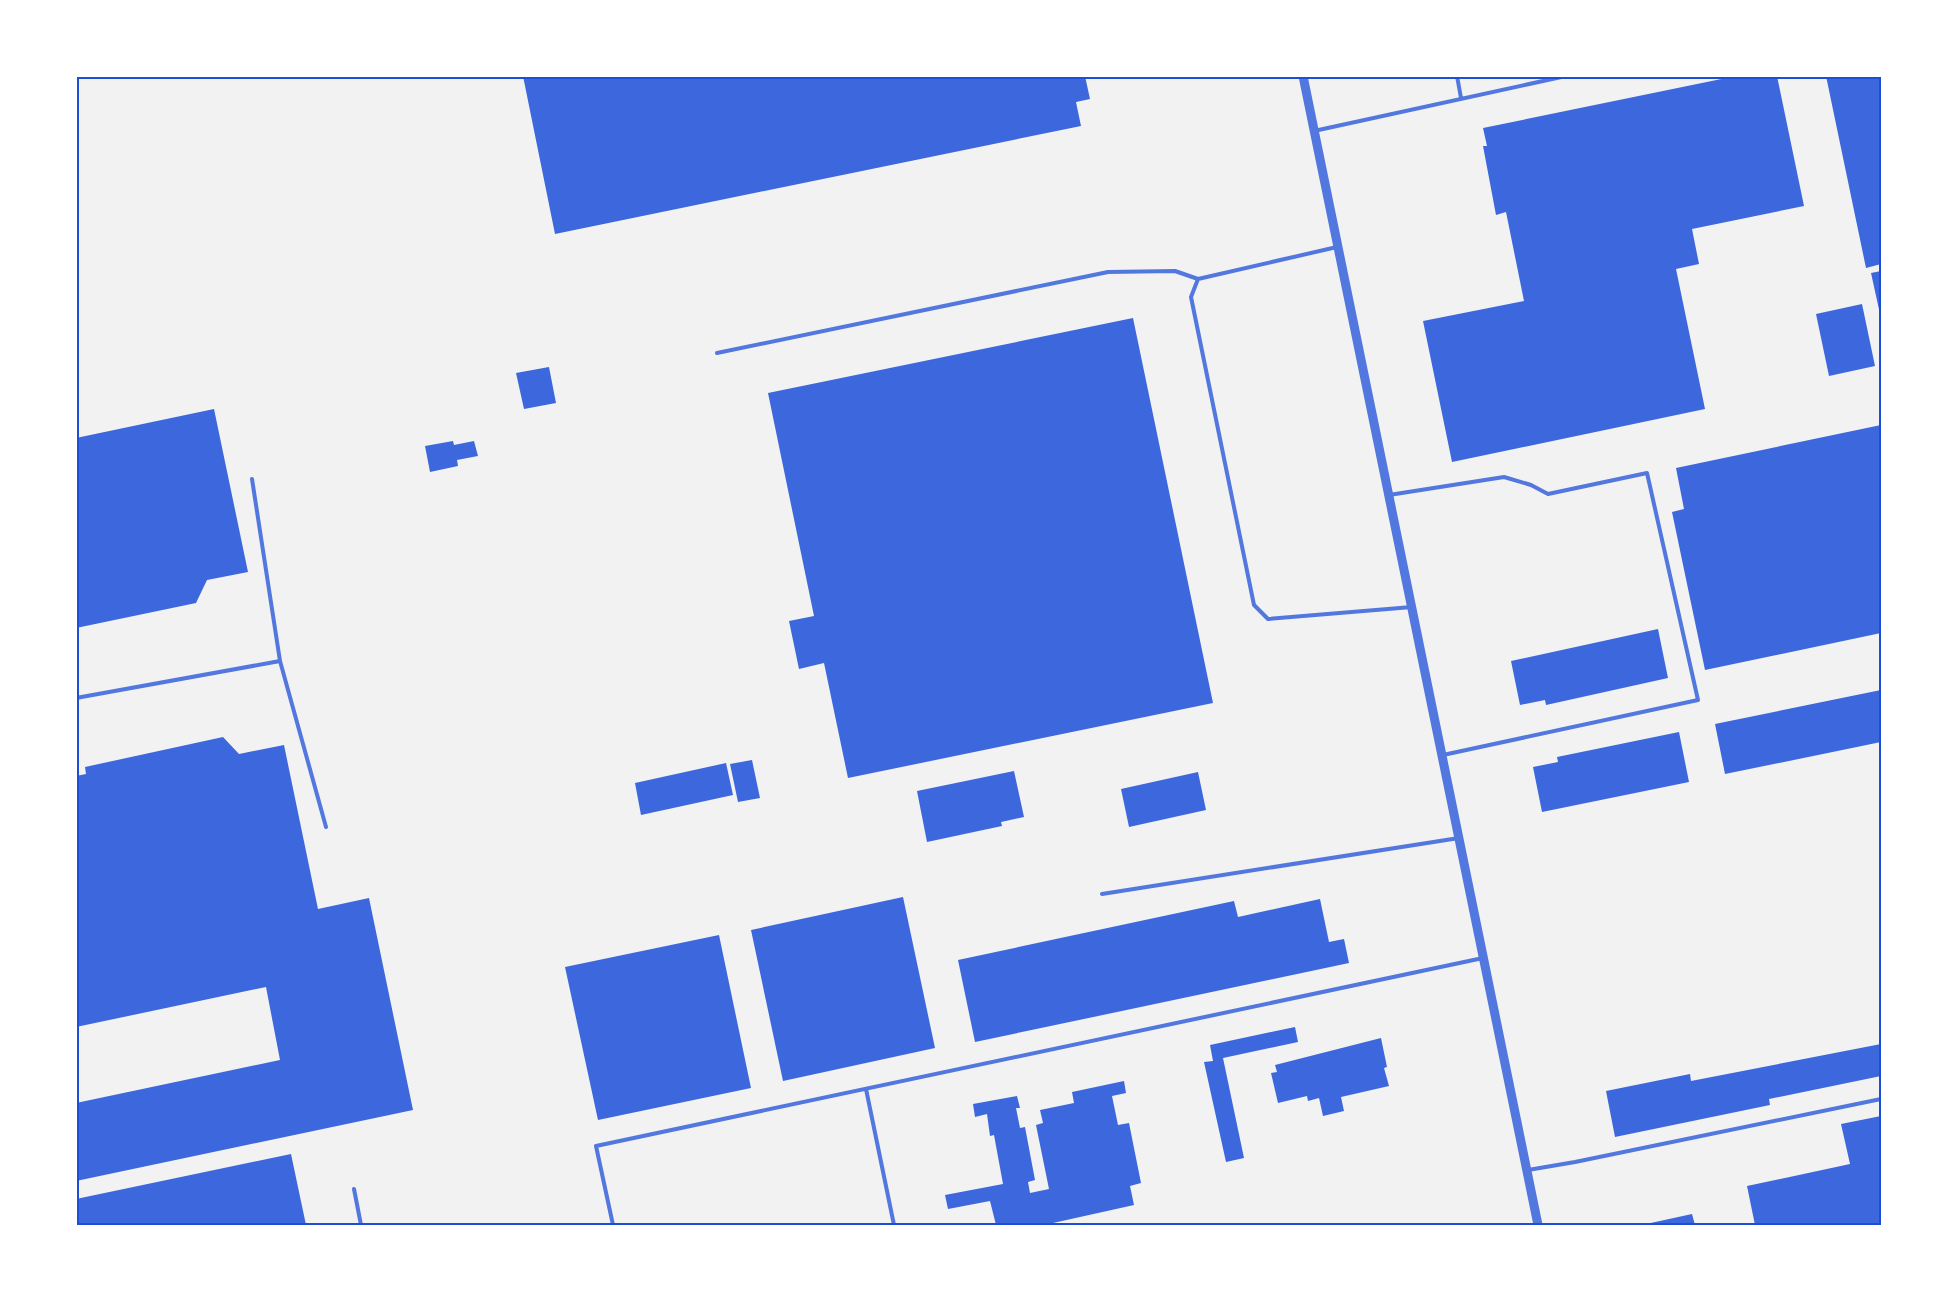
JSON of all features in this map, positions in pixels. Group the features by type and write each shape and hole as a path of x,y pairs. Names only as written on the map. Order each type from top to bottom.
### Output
{"street":[{"path":"1303,76 1538,1225"}],"lane":[{"path":"1456,76 1461,98"},
{"path":"1314,131 1566,76"},
{"path":"717,354 1108,272 1175,271 1198,279 1338,247"},
{"path":"1198,279 1191,296 1254,605 1268,619 1412,607"},
{"path":"1389,495 1504,478 1531,485 1548,494 1646,473 1698,700 1442,755"},
{"path":"252,479 280,661 326,827"},
{"path":"76,698 280,661"},
{"path":"1102,894 1459,838"},
{"path":"613,1225 596,1146 1483,958"},
{"path":"866,1089 894,1225"},
{"path":"1527,1170 1575,1162 1881,1099"},
{"path":"354,1189 361,1225"}],"building":[{"path":"523,76 1085,76 1090,99 1076,102 1081,126 555,234"},
{"path":"1736,76 1777,76 1804,206 1692,229 1699,264 1676,269 1705,409 1452,462 1423,321 1524,301 1506,212 1496,215 1483,146 1487,146 1483,128"},
{"path":"1826,76 1881,76 1881,264 1866,268"},
{"path":"1881,271 1881,314 1880,314 1871,273"},
{"path":"1862,304 1875,366 1829,376 1816,314"},
{"path":"1133,318 1213,703 848,778 824,663 799,669 789,621 814,616 768,393"},
{"path":"549,367 556,403 524,409 516,373"},
{"path":"214,409 248,572 207,580 196,603 76,628 76,438"},
{"path":"1881,425 1881,583 1879,584 1881,593 1881,633 1705,670 1672,512 1684,509 1676,468"},
{"path":"453,441 454,445 474,441 478,456 457,460 458,466 430,472 425,446"},
{"path":"1658,629 1668,678 1546,705 1545,700 1520,705 1511,661"},
{"path":"1881,690 1881,742 1725,774 1715,724"},
{"path":"1679,732 1689,782 1542,812 1533,767 1558,762 1557,757"},
{"path":"223,737 239,754 284,745 318,909 369,898 413,1110 76,1181 76,1103 280,1060 266,987 76,1027 76,776 86,774 85,767"},
{"path":"752,760 760,798 738,802 730,764"},
{"path":"726,763 733,795 641,815 635,783"},
{"path":"1014,771 1024,817 1001,822 1002,826 927,842 917,791"},
{"path":"1198,772 1206,810 1129,827 1121,789"},
{"path":"903,897 935,1048 783,1081 751,930"},
{"path":"1320,899 1329,942 1344,939 1349,963 975,1042 958,960 1234,901 1238,917"},
{"path":"719,935 751,1088 598,1120 565,967"},
{"path":"1295,1027 1298,1042 1223,1058 1244,1158 1226,1162 1204,1062 1213,1061 1210,1045"},
{"path":"1381,1038 1387,1067 1384,1068 1389,1086 1341,1097 1344,1111 1323,1116 1319,1098 1308,1101 1307,1096 1278,1103 1271,1073 1277,1072 1275,1065"},
{"path":"1881,1044 1881,1076 1769,1099 1770,1105 1615,1137 1606,1091 1690,1074 1691,1081"},
{"path":"1124,1081 1126,1093 1112,1096 1118,1125 1129,1123 1141,1183 1130,1186 1134,1205 1053,1223 1053,1225 996,1225 990,1201 948,1209 945,1195 1003,1184 994,1135 990,1136 987,1114 975,1117 973,1104 1017,1096 1020,1108 1016,1108 1020,1128 1025,1127 1035,1180 1028,1182 1030,1193 1049,1189 1036,1125 1043,1123 1040,1110 1074,1103 1072,1092"},
{"path":"1881,1116 1881,1225 1755,1225 1747,1186 1850,1164 1841,1124"},
{"path":"291,1154 306,1225 76,1225 76,1199"},
{"path":"1692,1214 1695,1225 1646,1225 1646,1224"}]}
